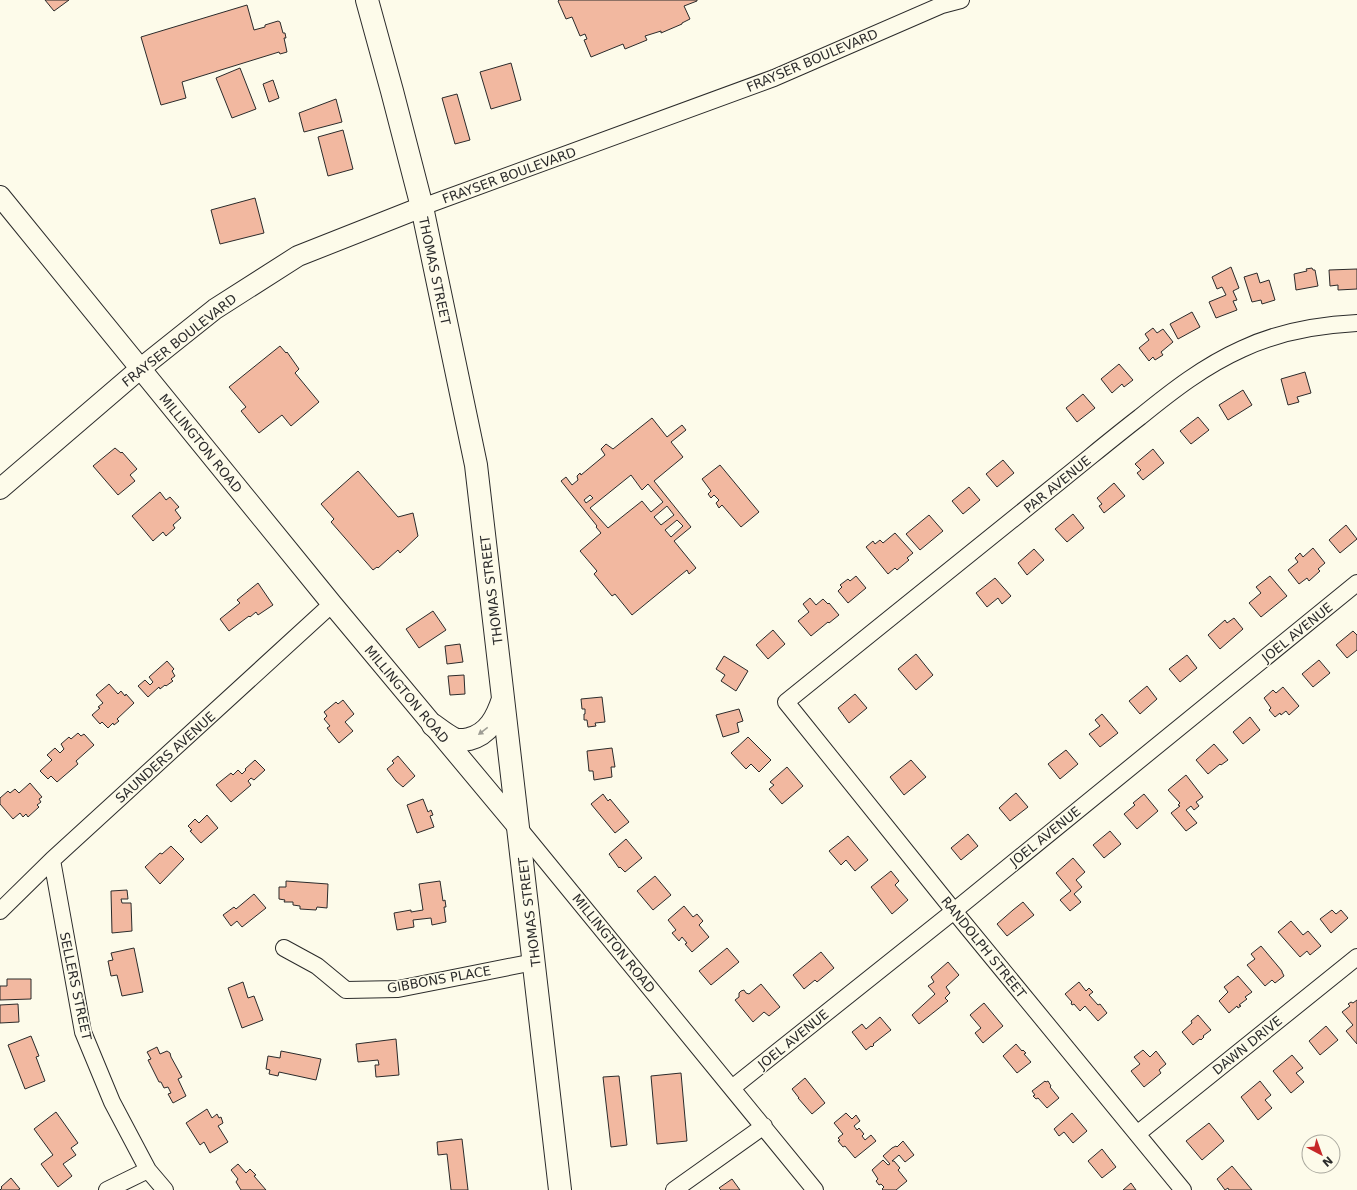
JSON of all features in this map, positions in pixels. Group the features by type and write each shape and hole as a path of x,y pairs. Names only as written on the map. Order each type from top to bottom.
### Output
{"highway":[{"name":"THOMAS STREET","path":"367,0 422,207 476,465 560,1190"},
{"path":"433,725 454,739 463,740 472,738 484,733 492,723 499,712 503,699"}],"main road":[{"name":"MILLINGTON ROAD","path":"0,196 332,604 518,827"},
{"name":"FRAYSER BOULEVARD","path":"0,490 141,368 215,309 298,256 422,207"}],"street":[{"name":"FRAYSER BOULEVARD","path":"422,207 774,78 941,2 961,0"},
{"name":"PAR AVENUE","path":"786,702 1103,446 1197,374 1241,349 1277,336 1317,327 1357,323"},
{"name":"JOEL AVENUE","path":"732,1088 954,911 1357,583"},
{"name":"SAUNDERS AVENUE","path":"0,911 52,860 332,604"},
{"name":"RANDOLPH STREET","path":"786,702 954,911 1183,1190"},
{"name":"MILLINGTON ROAD","path":"518,827 815,1190"},
{"name":"SELLERS STREET","path":"52,860 83,1032 112,1102 148,1170 165,1190"},
{"name":"GIBBONS PLACE","path":"284,948 317,966 346,990 398,989 534,962"},
{"name":"DAWN DRIVE","path":"1137,1134 1357,957"},
{"path":"674,1190 764,1126"},
{"path":"107,1190 148,1170"}],"building":[{"path":"45,0 69,0 54,11"},
{"path":"558,1 697,1 684,6 690,19 682,24 661,33 661,31 645,36 647,40 625,49 623,44 591,57 584,40 587,39 585,34 580,36 572,17 566,19"},
{"path":"247,5 254,30 278,21 280,22 283,33 285,33 286,38 284,38 287,52 280,54 279,52 182,82 186,98 161,105 141,37"},
{"path":"511,63 521,100 491,109 480,72"},
{"path":"240,68 256,109 232,118 216,78"},
{"path":"273,80 279,98 269,102 263,84"},
{"path":"457,94 470,140 455,144 442,98"},
{"path":"336,99 342,122 304,132 299,113"},
{"path":"343,130 353,169 328,176 318,137"},
{"path":"255,198 264,233 220,244 211,210"},
{"path":"1231,267 1239,288 1233,291 1237,300 1233,301 1237,310 1216,318 1209,302 1226,295 1222,287 1217,289 1212,277"},
{"path":"1312,268 1315,270 1318,286 1296,290 1294,274 1307,271 1306,269"},
{"path":"1357,269 1357,289 1338,290 1338,285 1330,286 1329,270"},
{"path":"1257,273 1260,283 1269,280 1275,300 1262,304 1261,300 1252,302 1244,277"},
{"path":"1192,312 1200,327 1178,339 1170,324"},
{"path":"1153,328 1157,333 1163,329 1173,342 1161,352 1163,355 1155,360 1153,357 1149,361 1139,348 1149,340 1145,334"},
{"path":"280,346 286,353 287,352 299,369 295,373 319,402 291,426 282,415 259,433 241,411 246,407 229,387"},
{"path":"1119,364 1133,380 1124,387 1122,384 1112,393 1101,379"},
{"path":"1305,372 1311,393 1297,397 1299,402 1288,405 1281,379"},
{"path":"1243,390 1252,405 1228,420 1219,405"},
{"path":"1083,394 1095,408 1077,422 1066,408"},
{"path":"1198,417 1209,430 1191,444 1180,431"},
{"path":"652,418 667,437 682,425 686,430 671,442 683,457 654,481 691,527 674,541 696,568 689,574 687,570 632,615 615,594 612,596 594,574 597,571 580,551 601,533 561,481 566,477 572,485 578,480 577,476 580,473 581,475 605,455 601,449 606,444 613,449","holes":["631,475 642,490 648,484 663,502 651,512 642,501 608,528 590,508","590,495 593,498 586,503 584,500","667,506 674,515 661,525 654,517","677,520 683,526 671,537 665,530"]},
{"path":"115,448 121,453 122,452 137,469 130,475 135,481 118,495 93,466"},
{"path":"1153,449 1164,463 1143,480 1137,473 1141,470 1135,464"},
{"path":"1003,460 1014,473 997,487 986,474"},
{"path":"720,465 759,512 741,527 722,505 719,508 716,503 719,500 714,495 711,498 708,494 711,491 702,479"},
{"path":"358,471 398,517 413,513 418,536 400,553 398,550 378,568 377,567 373,570 331,522 334,519 321,504"},
{"path":"1114,483 1125,496 1104,513 1099,506 1102,504 1097,498"},
{"path":"969,487 980,500 963,514 952,501"},
{"path":"160,492 166,500 170,497 179,507 175,510 181,518 173,525 175,528 166,536 163,532 153,541 132,516"},
{"path":"1073,514 1084,528 1067,542 1055,529"},
{"path":"929,515 943,531 920,550 906,534"},
{"path":"1346,525 1357,539 1340,553 1329,540"},
{"path":"895,533 913,553 907,558 909,560 897,570 895,568 888,574 866,547 873,541 875,544 880,540 883,543"},
{"path":"1313,548 1325,563 1318,569 1320,571 1309,581 1307,578 1299,584 1288,570 1298,562 1295,558 1300,553 1303,557"},
{"path":"1034,549 1044,560 1027,575 1018,563"},
{"path":"856,576 866,588 848,603 838,591 842,587 840,585 848,579 850,581"},
{"path":"1270,576 1287,596 1261,617 1249,603 1261,593 1256,587"},
{"path":"995,578 1011,596 1002,604 998,598 987,607 976,593"},
{"path":"258,583 273,605 258,615 256,612 250,617 249,616 229,631 220,619 240,603 237,600"},
{"path":"810,598 816,605 823,599 828,604 829,603 839,615 811,636 798,621 809,612 803,604"},
{"path":"433,611 446,630 419,648 406,629"},
{"path":"1234,618 1243,629 1220,649 1208,635 1225,620 1227,623"},
{"path":"773,630 785,644 768,659 756,645"},
{"path":"1353,631 1357,635 1357,650 1347,658 1336,645"},
{"path":"460,644 463,662 447,664 445,646"},
{"path":"916,654 933,675 916,690 898,669"},
{"path":"1187,655 1197,668 1180,682 1169,669"},
{"path":"724,656 748,671 736,691 721,681 725,675 716,669"},
{"path":"1319,660 1330,673 1313,687 1302,674"},
{"path":"167,661 174,669 172,671 175,676 171,679 173,681 160,689 159,687 148,697 138,686 145,680 150,685 153,682 149,677"},
{"path":"464,675 465,694 450,695 448,676"},
{"path":"109,684 118,694 121,691 134,703 117,719 119,721 114,725 113,723 108,728 102,722 100,724 92,715 103,703 96,695"},
{"path":"1147,686 1157,699 1140,714 1129,701"},
{"path":"1283,687 1299,706 1289,715 1286,711 1275,717 1269,710 1271,708 1264,698 1273,690 1276,693"},
{"path":"855,694 867,708 849,723 838,708"},
{"path":"602,697 605,722 595,723 596,726 588,727 587,720 584,720 585,709 582,709 581,699"},
{"path":"343,700 354,714 345,722 353,731 339,743 327,728 330,726 324,719 327,716 324,712 336,702 338,704"},
{"path":"739,709 743,721 737,723 739,732 723,737 716,715"},
{"path":"1102,714 1118,733 1100,747 1089,734 1100,726 1095,720"},
{"path":"1250,717 1260,730 1243,744 1233,732"},
{"path":"78,733 81,736 84,734 94,745 76,761 78,764 57,782 51,776 48,779 40,771 52,760 47,755 55,748 60,753 64,749 61,744 69,737 71,739"},
{"path":"748,737 771,760 759,772 751,764 746,769 731,753"},
{"path":"1214,744 1228,760 1221,765 1220,764 1208,774 1196,760"},
{"path":"612,748 615,767 611,767 612,777 594,780 593,771 589,771 587,751"},
{"path":"1066,750 1078,764 1060,779 1048,764"},
{"path":"398,756 415,776 403,787 396,781 387,769 394,763 392,761"},
{"path":"255,760 265,770 254,780 251,778 248,781 251,785 231,802 216,785 231,773 233,775 238,770 242,774 246,770 245,769"},
{"path":"911,760 926,777 904,795 890,777"},
{"path":"787,767 803,786 782,804 769,789 774,785 770,782"},
{"path":"1186,775 1203,797 1196,802 1199,806 1194,810 1191,806 1186,810 1197,823 1186,831 1171,813 1180,806 1178,805 1180,803 1168,790"},
{"path":"30,783 42,797 39,799 41,802 37,805 39,807 28,817 26,814 23,817 20,813 13,819 0,804 0,798 8,791 10,793 15,789 19,793"},
{"path":"1016,793 1028,807 1010,821 999,808"},
{"path":"603,794 608,801 610,799 629,822 615,833 591,804"},
{"path":"1144,794 1158,811 1137,829 1124,814 1135,805 1133,803"},
{"path":"423,799 428,812 431,810 433,815 430,816 434,827 417,833 407,805"},
{"path":"207,815 218,828 201,843 190,831 192,830 188,826 195,819 199,823"},
{"path":"1110,831 1121,844 1104,858 1093,845"},
{"path":"968,834 978,846 961,860 951,848"},
{"path":"848,836 868,860 855,871 846,860 841,865 829,851"},
{"path":"626,839 642,858 625,872 620,867 619,868 609,854"},
{"path":"171,846 184,859 160,884 145,867 160,853 162,854"},
{"path":"1073,858 1085,872 1076,880 1082,887 1074,894 1081,902 1070,911 1060,900 1071,891 1056,873"},
{"path":"891,871 899,881 895,885 908,900 892,914 871,887"},
{"path":"655,876 671,895 653,910 637,891"},
{"path":"286,881 328,884 327,908 317,907 316,910 300,909 300,906 293,905 293,902 284,902 285,900 279,899 279,887 286,887"},
{"path":"440,881 443,901 445,900 446,907 444,907 446,922 432,925 431,918 413,920 414,927 397,930 394,913 411,910 411,912 423,910 419,884"},
{"path":"127,890 128,899 121,899 122,903 131,903 132,931 112,933 111,891"},
{"path":"254,894 266,908 242,927 237,921 231,926 223,915 234,907 236,909"},
{"path":"1023,902 1034,915 1007,936 997,924"},
{"path":"684,906 693,917 697,914 703,921 699,925 709,937 692,952 685,944 687,943 682,937 679,941 672,933 676,930 668,920"},
{"path":"1332,910 1336,914 1341,910 1348,918 1331,933 1320,919"},
{"path":"1291,921 1303,935 1308,931 1321,946 1310,955 1307,951 1300,957 1278,932"},
{"path":"1261,946 1282,971 1284,976 1275,983 1272,980 1265,986 1247,965 1255,959 1251,954"},
{"path":"134,948 143,992 122,996 117,975 111,976 108,961 113,960 111,953"},
{"path":"727,948 739,962 711,985 699,971"},
{"path":"821,952 834,968 817,982 815,980 804,989 793,975"},
{"path":"948,962 959,975 946,987 950,993 945,998 948,1001 919,1024 912,1015 935,994 928,986 934,982 931,977"},
{"path":"1238,976 1252,992 1245,997 1247,999 1239,1005 1241,1006 1238,1008 1237,1006 1229,1013 1219,1001 1228,992 1224,987"},
{"path":"7,979 31,979 31,999 0,1000 0,986 7,986"},
{"path":"243,982 248,998 254,996 263,1020 242,1028 228,988"},
{"path":"1079,982 1086,991 1089,988 1093,992 1089,995 1098,1005 1100,1004 1107,1013 1098,1021 1085,1006 1080,1011 1074,1004 1072,1005 1072,1002 1065,994"},
{"path":"761,984 780,1007 769,1016 764,1012 753,1022 735,1000 739,997 739,993 741,991 744,990 749,994"},
{"path":"1357,1000 1357,1044 1346,1031 1353,1025 1342,1012 1350,1006 1348,1004"},
{"path":"984,1003 1003,1026 983,1043 975,1033 981,1028 970,1015"},
{"path":"18,1004 19,1022 0,1023 0,1005"},
{"path":"1198,1015 1211,1030 1203,1036 1204,1037 1201,1040 1200,1039 1193,1045 1182,1032"},
{"path":"880,1017 891,1030 873,1044 874,1045 872,1047 871,1046 866,1050 852,1032 862,1024 866,1029"},
{"path":"1326,1026 1338,1040 1320,1055 1309,1041"},
{"path":"31,1036 39,1056 36,1057 45,1081 25,1089 8,1045"},
{"path":"396,1039 399,1075 376,1077 375,1065 379,1065 378,1060 358,1062 356,1044"},
{"path":"1016,1044 1026,1053 1024,1054 1031,1062 1017,1073 1003,1056"},
{"path":"157,1047 160,1054 167,1051 170,1053 182,1077 178,1079 186,1096 173,1103 168,1094 171,1093 168,1087 164,1088 161,1082 159,1082 148,1060 151,1059 147,1052"},
{"path":"1143,1050 1150,1057 1156,1051 1166,1064 1159,1070 1161,1073 1144,1087 1131,1071 1140,1064 1134,1057"},
{"path":"281,1051 321,1059 316,1080 279,1072 278,1076 269,1074 270,1070 266,1069 268,1056 280,1058"},
{"path":"1292,1055 1303,1068 1296,1073 1304,1082 1291,1093 1273,1071"},
{"path":"681,1073 687,1141 657,1144 651,1076"},
{"path":"619,1076 627,1145 611,1147 603,1077"},
{"path":"805,1078 825,1103 812,1114 792,1089"},
{"path":"1045,1081 1048,1081 1051,1086 1050,1087 1059,1098 1047,1108 1038,1098 1036,1099 1033,1096 1035,1095 1032,1091"},
{"path":"1260,1081 1271,1095 1265,1100 1272,1108 1258,1120 1241,1097"},
{"path":"207,1109 212,1118 217,1114 219,1118 221,1117 223,1123 218,1126 228,1142 210,1153 204,1142 200,1145 186,1123"},
{"path":"56,1112 78,1143 71,1148 76,1155 63,1164 72,1176 58,1187 41,1164 53,1155 34,1129"},
{"path":"846,1113 852,1119 856,1115 860,1121 854,1126 857,1130 859,1128 864,1134 862,1136 865,1140 871,1135 876,1141 855,1158 845,1146 843,1147 838,1141 840,1140 838,1138 843,1134 834,1123"},
{"path":"1072,1113 1087,1131 1073,1143 1064,1132 1059,1136 1054,1129"},
{"path":"1209,1123 1224,1141 1202,1160 1186,1141"},
{"path":"462,1139 468,1190 451,1190 447,1154 438,1155 437,1142"},
{"path":"903,1141 914,1155 905,1162 899,1155 892,1161 894,1161 900,1168 898,1170 907,1181 896,1190 883,1190 882,1189 884,1187 881,1184 879,1185 876,1181 878,1179 872,1170 883,1160 888,1165 890,1164 883,1156"},
{"path":"1102,1149 1116,1167 1102,1178 1088,1161"},
{"path":"238,1164 246,1173 250,1169 266,1190 241,1190 236,1182 238,1179 231,1170"},
{"path":"1232,1166 1252,1190 1229,1190 1228,1188 1225,1190 1217,1179"},
{"path":"11,1178 20,1189 0,1190 2,1188 1,1187"},
{"path":"732,1179 740,1190 721,1190 719,1188"},
{"path":"1131,1183 1136,1190 1123,1190"}]}
